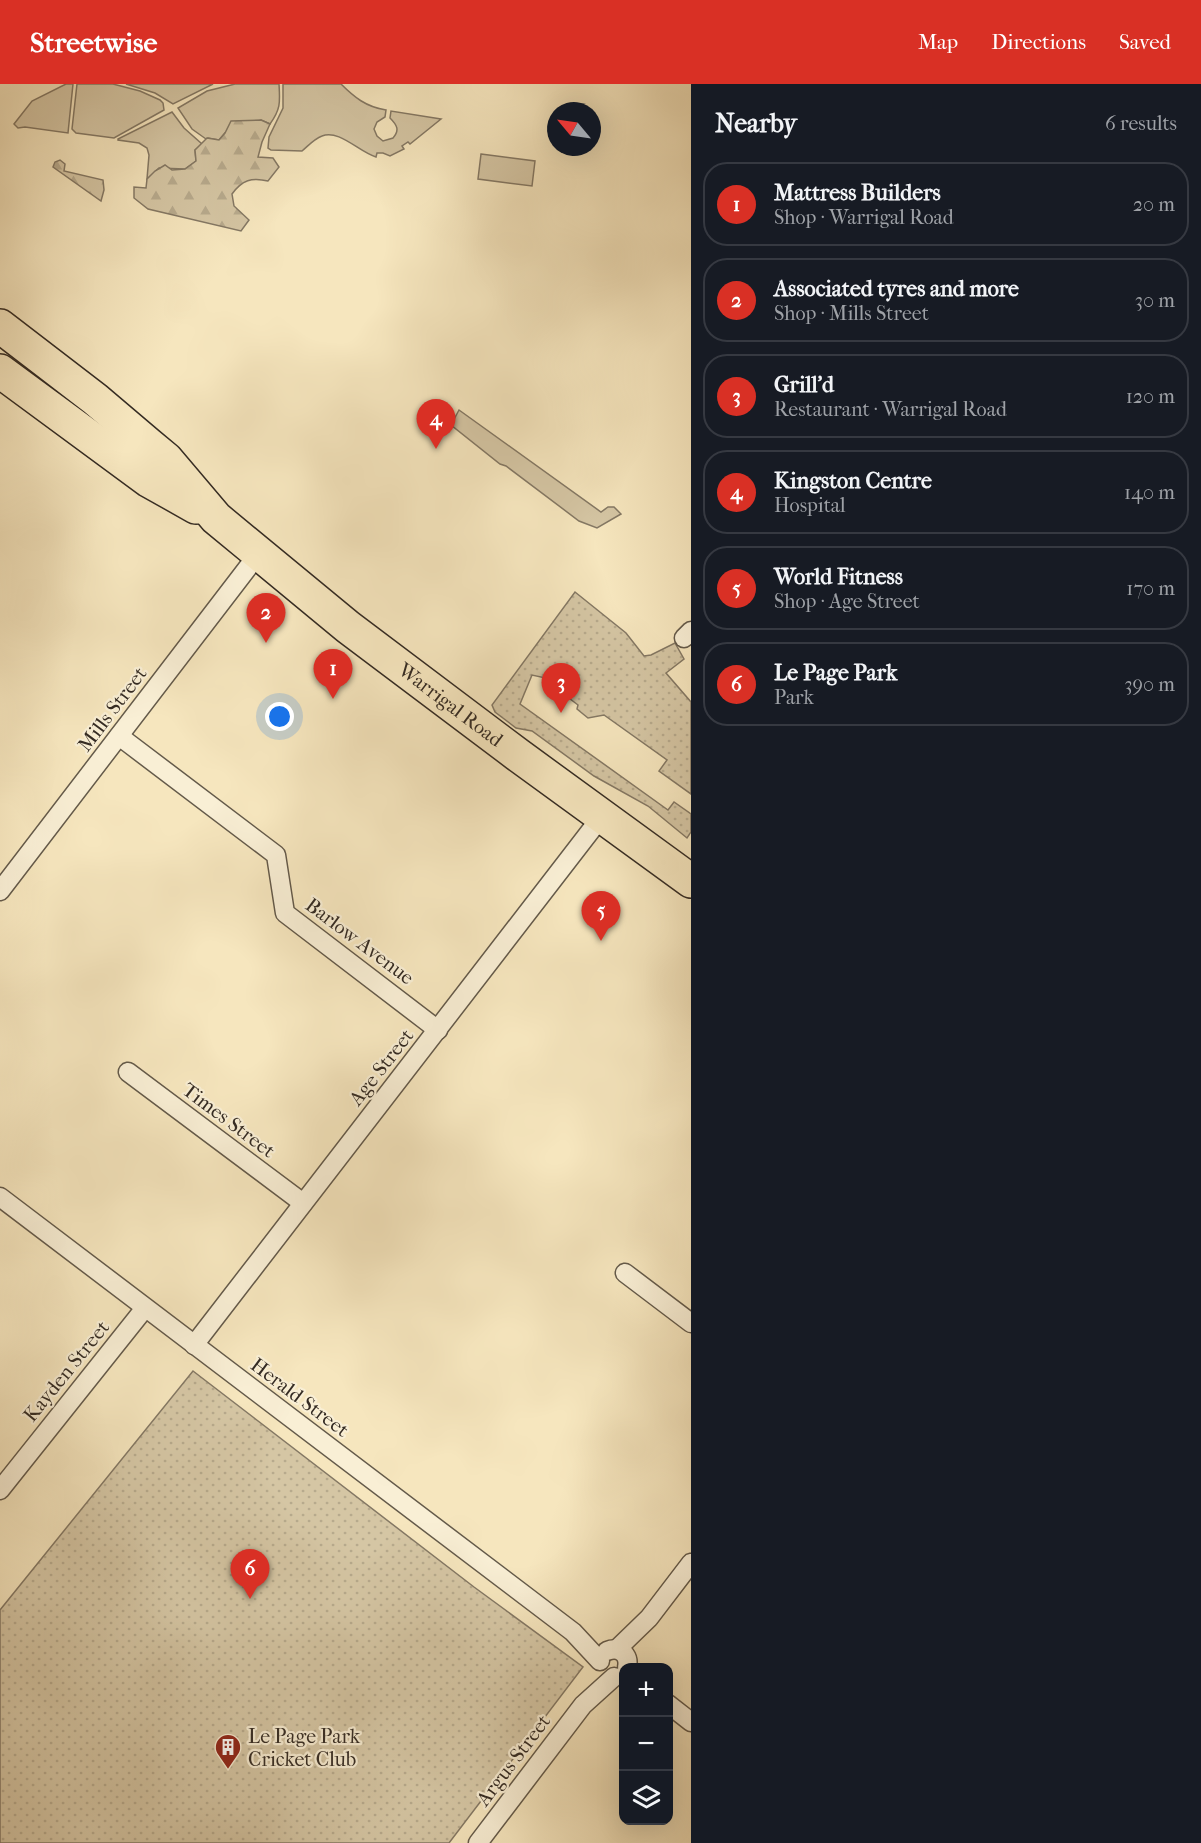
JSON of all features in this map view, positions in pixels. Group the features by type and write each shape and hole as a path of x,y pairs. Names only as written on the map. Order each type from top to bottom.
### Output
{"highway":[{"name":"Warrigal Road","path":"0,326 95,399 166,459 216,518 391,659 602,816 688,872"},
{"name":"Warrigal Road","path":"0,371 148,480 216,518"}],"street":[{"name":"Mills Street","path":"0,891 259,554"},
{"name":"Barlow Avenue","path":"119,736 276,855 285,913 438,1030"},
{"name":"Age Street","path":"194,1345 602,816"},
{"name":"Times Street","path":"128,1072 303,1203"},
{"name":"Herald Street","path":"0,1197 619,1666"},
{"path":"625,1273 691,1323"},
{"name":"Kayden Street","path":"0,1490 145,1308"},
{"name":"Argus Street","path":"621,1663 649,1618 691,1563"},
{"name":"Argus Street","path":"478,1843 583,1705 619,1666"},
{"path":"673,1707 691,1722"}],"green space":[{"path":"66,84 73,84 68,133 18,128 14,124 32,101"},
{"path":"77,84 113,84 140,91 160,100 164,110 114,138 76,133 72,129"},
{"path":"126,84 213,84 173,104 155,93"},
{"path":"235,84 279,84 279,105 270,124 261,120 225,133 219,140 206,139 192,129 178,108 207,91"},
{"path":"283,84 341,84 361,101 386,110 385,117 377,122 374,129 383,141 393,138 397,130 390,118 391,111 441,119 410,144 408,142 402,146 404,149 390,156 377,153 376,157 342,138 329,135 316,139 302,151 271,150 268,148 269,137 283,108"},
{"path":"172,112 184,128 202,144 195,150 196,161 185,169 159,168 147,179 149,155 147,148 139,143 118,139"},
{"path":"261,120 270,124 258,157 273,158 279,167 268,181 257,179 248,181 240,185 232,194 234,206 249,220 241,231 148,209 134,198 134,187 146,188 147,179 165,165 172,170 185,169 196,161 195,150 207,138 219,140 231,121"},
{"path":"481,154 535,161 532,186 478,179"},
{"path":"60,160 65,164 64,171 103,180 104,190 101,201 53,167 55,162"},
{"path":"459,410 601,512 608,507 614,507 621,514 597,528 579,521 451,425"},
{"path":"575,592 626,633 644,656 675,643 684,659 666,673 691,702 691,794 659,771 667,760 604,715 588,718 577,709 578,705 553,686 555,680 532,675 520,704 668,810 674,802 691,814 691,832 687,838 648,806 594,776 532,731 516,728 495,712 492,705"},
{"path":"193,1371 474,1587 583,1667 449,1843 0,1843 0,1610"}],"place":[{"name":"Kingston Centre","path":"436,449"},
{"name":"Associated tyres and more","path":"266,643"},
{"name":"Mattress Builders","path":"333,699"},
{"name":"Grill'd","path":"561,713"},
{"name":"World Fitness","path":"601,941"},
{"name":"Le Page Park","path":"250,1599"},
{"name":"Le Page Park Cricket Club","path":"228,1770"}]}
